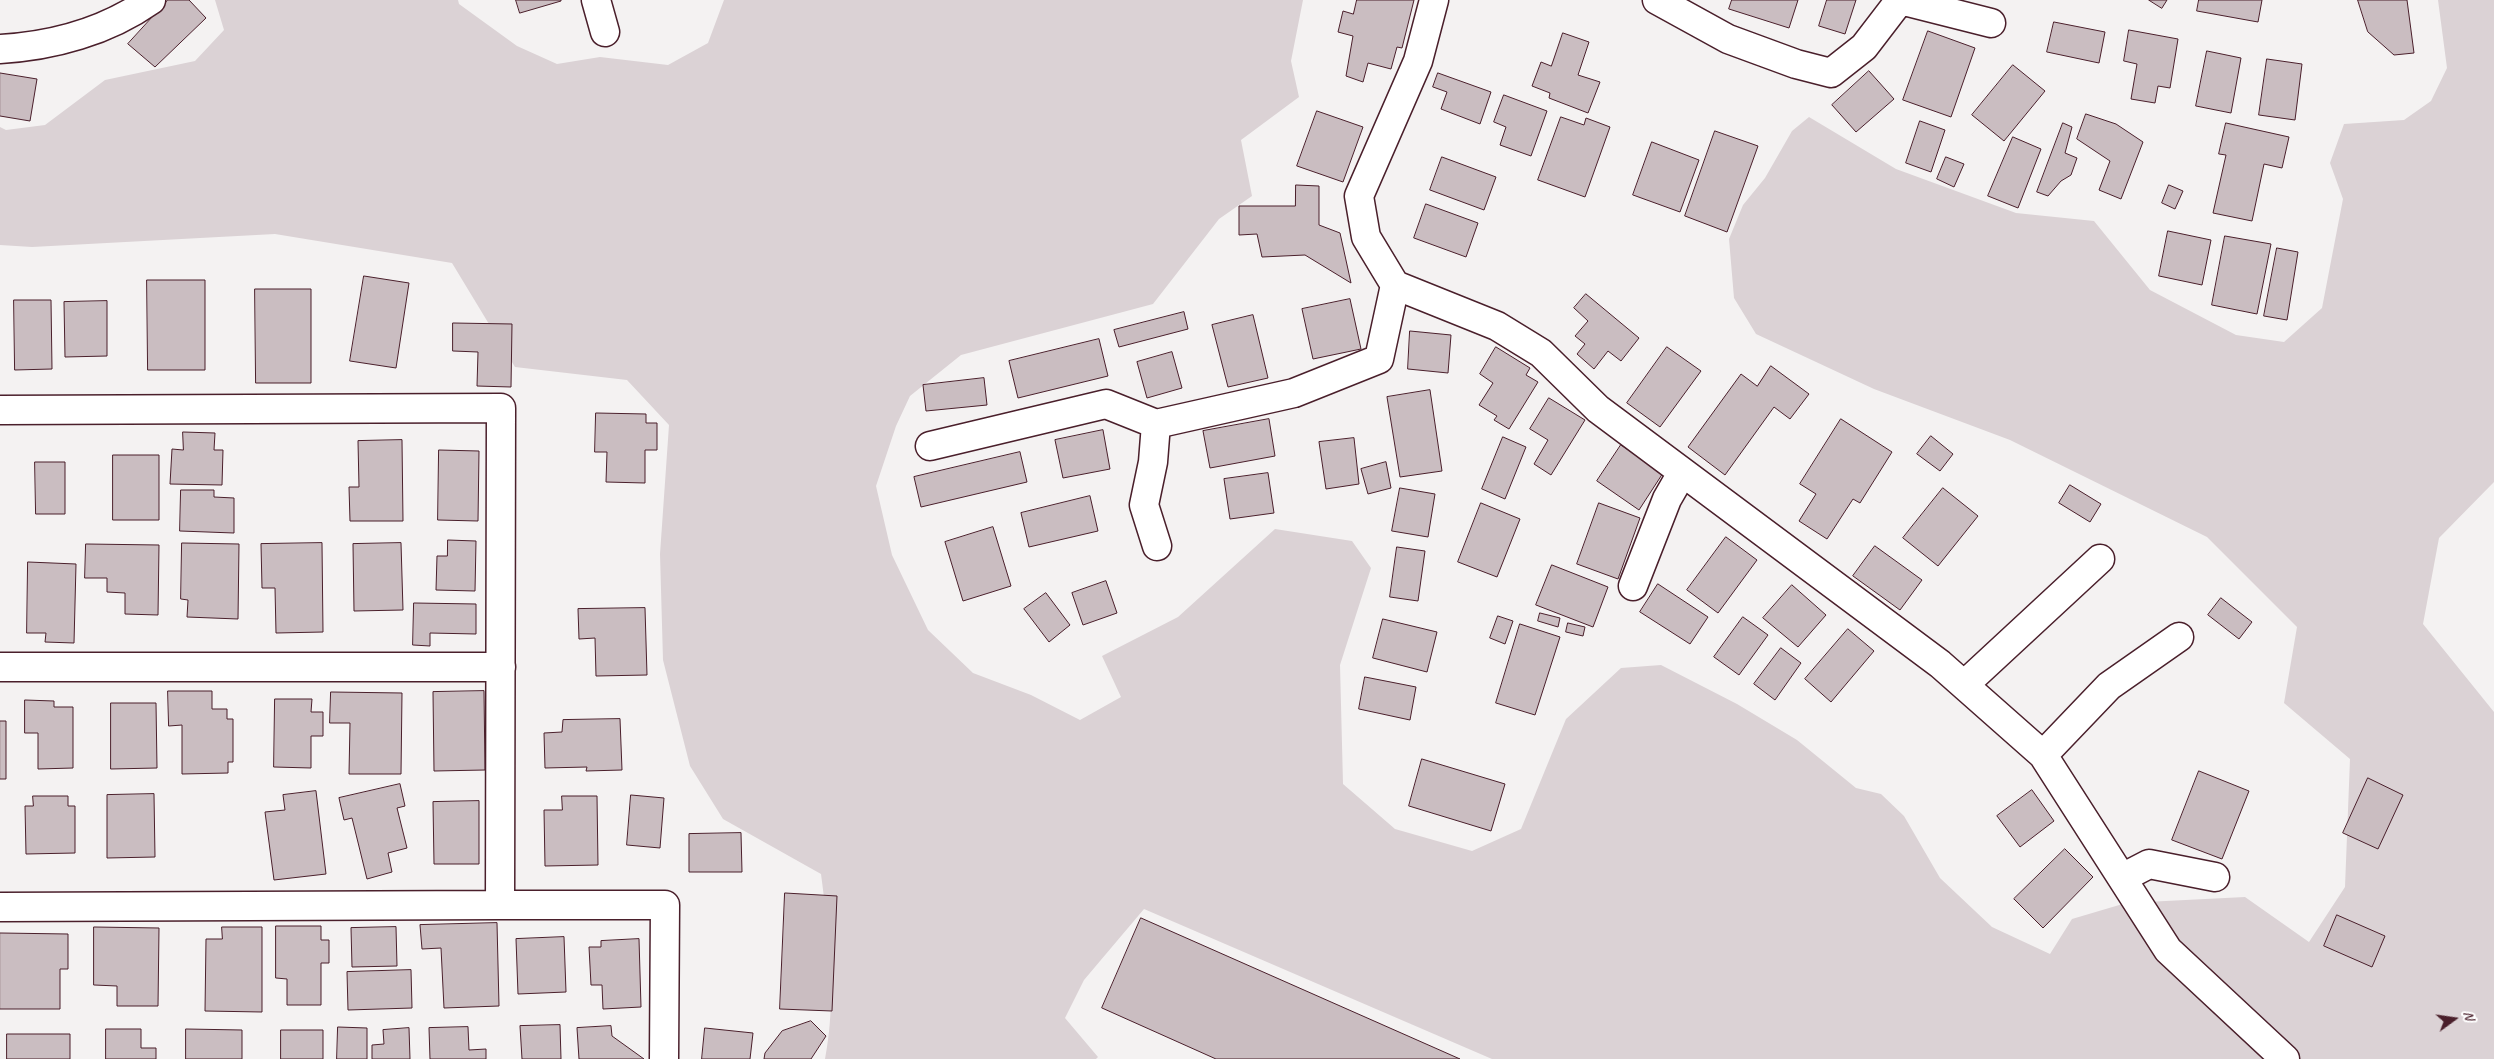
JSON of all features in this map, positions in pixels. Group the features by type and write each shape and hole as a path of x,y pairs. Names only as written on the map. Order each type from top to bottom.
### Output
{"street":[{"path":"0,49 25,47 85,34 137,10 151,0"},
{"path":"596,0 605,32"},
{"path":"1434,0 1418,61 1359,196 1366,237 1395,285 1497,326 1541,352 1598,409 1940,664 2043,755 2168,950 2285,1059"},
{"path":"1657,0 1700,11 1736,42 1796,64 1832,73 1864,47 1900,0 1991,23"},
{"path":"930,446 1106,404 1156,424 1294,392 1379,359 1395,285"},
{"path":"0,410 501,408 502,667 500,905"},
{"path":"1156,424 1153,462 1144,505 1156,546"},
{"path":"1633,586 1667,499 1682,473"},
{"path":"1964,685 2100,559"},
{"path":"2043,755 2109,686 2178,637"},
{"path":"0,667 502,667"},
{"path":"2122,878 2149,864 2214,877"},
{"path":"0,907 665,905 664,1059"}],"shaded area":[{"path":"215,0 458,0 459,4 517,46 557,64 600,57 668,65 708,43 724,0 1303,0 1291,61 1299,97 1241,140 1252,196 1219,219 1153,304 961,355 910,396 896,426 876,486 892,555 928,630 973,673 1031,695 1080,720 1121,697 1102,656 1178,617 1275,529 1352,541 1371,568 1340,665 1343,784 1395,829 1472,851 1521,829 1566,719 1621,668 1661,665 1737,704 1797,740 1856,788 1881,794 1904,816 1940,878 1992,927 2050,954 2072,919 2126,903 2245,897 2309,942 2345,887 2350,759 2284,703 2297,627 2207,537 2010,440 1874,389 1756,334 1734,298 1729,239 1743,205 1765,178 1792,131 1809,117 1896,169 2016,213 2094,221 2150,290 2236,335 2284,342 2322,308 2343,199 2330,163 2344,124 2404,120 2431,101 2447,68 2438,0 2494,0 2494,482 2439,538 2423,624 2494,712 2494,1059 1492,1059 1144,909 1084,980 1065,1018 1098,1057 1096,1059 825,1059 831,1013 831,967 821,874 723,819 690,766 663,660 660,554 669,425 627,380 515,367 452,263 275,234 32,247 0,245 0,127 6,130 45,125 105,80 195,61 224,30"}],"building":[{"path":"168,0 189,0 206,18 155,67 128,44"},
{"path":"516,0 561,0 561,1 520,13"},
{"path":"1357,0 1414,0 1402,48 1397,47 1391,69 1368,63 1363,82 1346,76 1353,36 1338,32 1343,11 1353,14"},
{"path":"1732,0 1798,0 1789,28 1729,9"},
{"path":"1827,0 1856,0 1845,34 1819,26"},
{"path":"2149,0 2167,0 2162,8"},
{"path":"2199,0 2262,0 2258,22 2197,11"},
{"path":"2358,0 2407,0 2414,53 2394,55 2368,32"},
{"path":"2054,22 2105,32 2099,63 2047,52"},
{"path":"2129,30 2178,39 2170,88 2158,86 2155,103 2131,99 2137,64 2124,61"},
{"path":"1928,31 1975,48 1951,117 1903,100"},
{"path":"1563,33 1589,42 1578,75 1600,82 1588,113 1549,98 1550,93 1532,86 1541,62 1551,66"},
{"path":"2207,51 2241,58 2231,113 2196,106"},
{"path":"2267,59 2302,64 2295,120 2259,115"},
{"path":"2013,65 2045,91 2004,141 1972,115"},
{"path":"1869,71 1894,99 1856,132 1832,105"},
{"path":"0,73 37,79 30,121 0,116"},
{"path":"1438,73 1491,92 1480,124 1441,109 1447,92 1433,87"},
{"path":"1504,95 1547,111 1531,156 1500,145 1506,127 1494,122"},
{"path":"1317,111 1363,127 1343,182 1297,166"},
{"path":"2086,114 2116,124 2143,142 2121,199 2099,190 2110,161 2077,139"},
{"path":"1561,117 1584,125 1586,118 1610,127 1585,197 1538,180"},
{"path":"1920,121 1945,130 1931,172 1906,163"},
{"path":"2063,123 2072,127 2065,153 2077,158 2071,175 2061,181 2048,196 2037,192"},
{"path":"2226,123 2289,137 2282,168 2264,164 2252,221 2213,213 2226,155 2219,154"},
{"path":"1715,131 1758,146 1727,232 1685,216"},
{"path":"2013,137 2041,149 2018,208 1988,196"},
{"path":"1652,142 1699,160 1680,212 1633,195"},
{"path":"1442,157 1496,177 1484,210 1430,190"},
{"path":"1946,157 1964,164 1954,187 1937,179"},
{"path":"1296,185 1319,186 1319,225 1340,233 1351,283 1305,255 1262,257 1257,234 1239,235 1239,206 1295,206"},
{"path":"2169,185 2183,191 2175,209 2162,203"},
{"path":"1426,204 1478,223 1466,257 1414,238"},
{"path":"2168,231 2211,240 2202,285 2159,276"},
{"path":"2225,236 2271,244 2257,314 2212,305"},
{"path":"2277,248 2298,252 2287,320 2264,316"},
{"path":"364,276 409,283 396,368 350,361"},
{"path":"147,280 205,280 205,370 148,370"},
{"path":"255,289 311,289 311,383 256,383"},
{"path":"1586,294 1639,338 1621,361 1608,351 1594,369 1577,354 1585,344 1575,336 1588,321 1574,308"},
{"path":"1350,299 1361,349 1313,359 1302,309"},
{"path":"14,300 51,300 52,369 15,370"},
{"path":"107,301 107,356 65,357 64,302"},
{"path":"1184,312 1188,329 1119,347 1114,330"},
{"path":"1253,315 1268,378 1228,387 1212,325"},
{"path":"453,323 512,324 511,387 477,386 478,352 453,351"},
{"path":"1410,331 1451,335 1448,373 1408,369"},
{"path":"1099,339 1108,376 1018,398 1009,361"},
{"path":"1496,347 1530,368 1526,375 1538,382 1509,429 1494,420 1497,416 1479,405 1493,383 1480,374"},
{"path":"1667,347 1701,371 1660,427 1627,403"},
{"path":"1172,352 1182,388 1147,398 1137,362"},
{"path":"1771,366 1809,394 1790,419 1774,407 1725,475 1688,447 1741,374 1757,386"},
{"path":"984,378 987,405 926,411 923,385"},
{"path":"1430,390 1442,471 1400,477 1387,397"},
{"path":"1549,398 1585,420 1551,475 1534,464 1548,440 1530,429"},
{"path":"596,413 646,414 646,423 657,423 657,450 645,450 645,483 606,482 607,452 595,452"},
{"path":"1269,419 1275,456 1210,468 1203,431"},
{"path":"1841,419 1892,452 1860,503 1853,499 1827,539 1799,521 1816,494 1800,484"},
{"path":"1103,430 1110,469 1063,478 1055,440"},
{"path":"183,432 215,433 214,450 223,450 222,485 170,484 172,449 183,450"},
{"path":"1931,436 1953,454 1940,471 1917,454"},
{"path":"1503,437 1526,447 1505,499 1482,489"},
{"path":"1354,438 1359,484 1326,489 1319,442"},
{"path":"402,440 403,521 350,521 349,487 359,487 358,441"},
{"path":"1621,445 1663,473 1639,510 1597,481"},
{"path":"439,450 479,451 478,521 438,520"},
{"path":"1020,452 1027,482 921,507 914,477"},
{"path":"113,455 159,455 159,520 113,520"},
{"path":"35,462 65,462 65,514 36,514"},
{"path":"1386,462 1391,488 1368,494 1361,469"},
{"path":"1268,473 1274,513 1230,519 1224,479"},
{"path":"2070,485 2101,504 2090,522 2059,503"},
{"path":"1400,488 1435,494 1428,537 1392,531"},
{"path":"1943,488 1978,516 1938,566 1903,538"},
{"path":"181,490 214,490 214,497 234,498 234,533 180,531"},
{"path":"1090,496 1098,531 1029,547 1021,513"},
{"path":"1481,503 1520,519 1497,577 1458,562"},
{"path":"1599,503 1640,518 1618,579 1577,564"},
{"path":"993,527 1011,586 963,601 945,542"},
{"path":"1726,537 1757,560 1718,613 1687,590"},
{"path":"448,540 476,541 475,591 436,590 437,556 447,556"},
{"path":"182,543 239,544 238,619 187,617 188,600 181,599"},
{"path":"322,543 323,632 276,633 275,588 262,588 261,544"},
{"path":"401,543 403,610 354,611 353,544"},
{"path":"86,544 159,545 158,615 125,614 125,593 107,592 107,578 85,578"},
{"path":"1875,546 1922,580 1900,610 1853,576"},
{"path":"1397,547 1425,551 1418,601 1390,597"},
{"path":"28,562 76,564 74,643 45,642 46,633 27,633"},
{"path":"1552,565 1608,587 1593,627 1536,605"},
{"path":"1106,581 1117,613 1083,625 1072,593"},
{"path":"1658,584 1708,617 1690,644 1640,612"},
{"path":"1792,585 1826,615 1798,647 1763,618"},
{"path":"1046,593 1070,625 1049,642 1024,609"},
{"path":"2221,598 2252,622 2239,639 2208,615"},
{"path":"414,603 476,604 476,634 430,633 430,646 413,645"},
{"path":"645,608 647,675 596,676 595,638 579,639 578,609"},
{"path":"1540,613 1560,618 1558,627 1538,621"},
{"path":"1498,616 1513,621 1505,644 1490,638"},
{"path":"1743,617 1768,635 1739,675 1714,657"},
{"path":"1383,619 1437,632 1427,672 1373,658"},
{"path":"1568,623 1585,627 1583,636 1566,632"},
{"path":"1520,624 1560,637 1535,715 1496,703"},
{"path":"1848,629 1874,651 1831,702 1805,679"},
{"path":"1781,648 1801,663 1775,700 1754,684"},
{"path":"1365,677 1416,687 1410,720 1359,709"},
{"path":"168,691 212,691 212,709 227,709 227,719 233,719 233,762 228,762 228,773 182,774 182,725 169,726"},
{"path":"484,691 485,770 434,771 433,692"},
{"path":"331,692 402,693 401,774 349,774 350,723 330,723"},
{"path":"275,699 312,699 311,712 323,712 323,736 311,736 311,768 274,767"},
{"path":"25,700 54,701 54,707 73,707 73,768 38,769 38,733 25,733"},
{"path":"111,703 156,703 157,768 111,769"},
{"path":"620,719 622,770 586,771 587,767 545,768 544,733 562,732 563,720"},
{"path":"0,721 6,721 6,779 0,779"},
{"path":"1422,759 1505,784 1491,831 1409,806"},
{"path":"2199,771 2249,791 2222,859 2172,840"},
{"path":"2368,778 2403,795 2378,849 2343,833"},
{"path":"400,784 405,806 397,808 407,848 388,853 392,872 367,879 352,818 344,820 339,798"},
{"path":"2032,790 2054,821 2020,847 1997,816"},
{"path":"316,791 326,874 274,880 265,812 285,810 283,795"},
{"path":"154,794 155,857 107,858 107,795"},
{"path":"631,795 664,798 660,848 627,845"},
{"path":"33,796 68,796 68,806 75,806 75,853 26,854 25,806 33,806"},
{"path":"562,796 597,796 598,865 545,866 544,810 562,810"},
{"path":"479,801 479,864 434,864 433,802"},
{"path":"741,833 742,872 689,872 689,834"},
{"path":"2065,849 2093,877 2043,928 2014,899"},
{"path":"785,893 837,896 832,1011 780,1009"},
{"path":"2337,915 2385,936 2372,967 2324,946"},
{"path":"1141,918 1460,1059 1216,1059 1102,1008"},
{"path":"497,923 499,1006 444,1008 441,948 422,949 420,925"},
{"path":"276,926 321,926 321,940 329,940 329,963 321,963 321,1005 287,1005 287,979 276,978"},
{"path":"94,927 159,928 158,1006 117,1006 117,986 94,985"},
{"path":"222,927 262,927 262,1012 205,1011 206,939 222,939"},
{"path":"396,927 397,966 352,967 351,928"},
{"path":"0,933 68,934 68,969 60,969 60,1009 0,1009"},
{"path":"564,937 566,992 518,994 516,939"},
{"path":"639,939 641,1007 603,1009 602,985 591,985 589,947 601,947 601,941"},
{"path":"411,970 412,1008 348,1010 347,972"},
{"path":"811,1021 826,1036 811,1059 764,1059 765,1053 782,1031"},
{"path":"560,1025 561,1059 522,1059 520,1026"},
{"path":"611,1026 612,1036 644,1059 579,1059 577,1028"},
{"path":"338,1027 367,1028 367,1059 337,1059"},
{"path":"468,1027 469,1050 486,1049 486,1059 430,1059 429,1028"},
{"path":"409,1028 410,1059 372,1059 372,1045 384,1044 383,1030"},
{"path":"705,1028 753,1033 750,1059 702,1059"},
{"path":"106,1029 141,1029 141,1048 156,1048 156,1059 106,1059"},
{"path":"186,1029 242,1030 242,1059 186,1059"},
{"path":"281,1030 323,1030 323,1059 281,1059"},
{"path":"7,1034 70,1034 70,1059 7,1059"}]}
